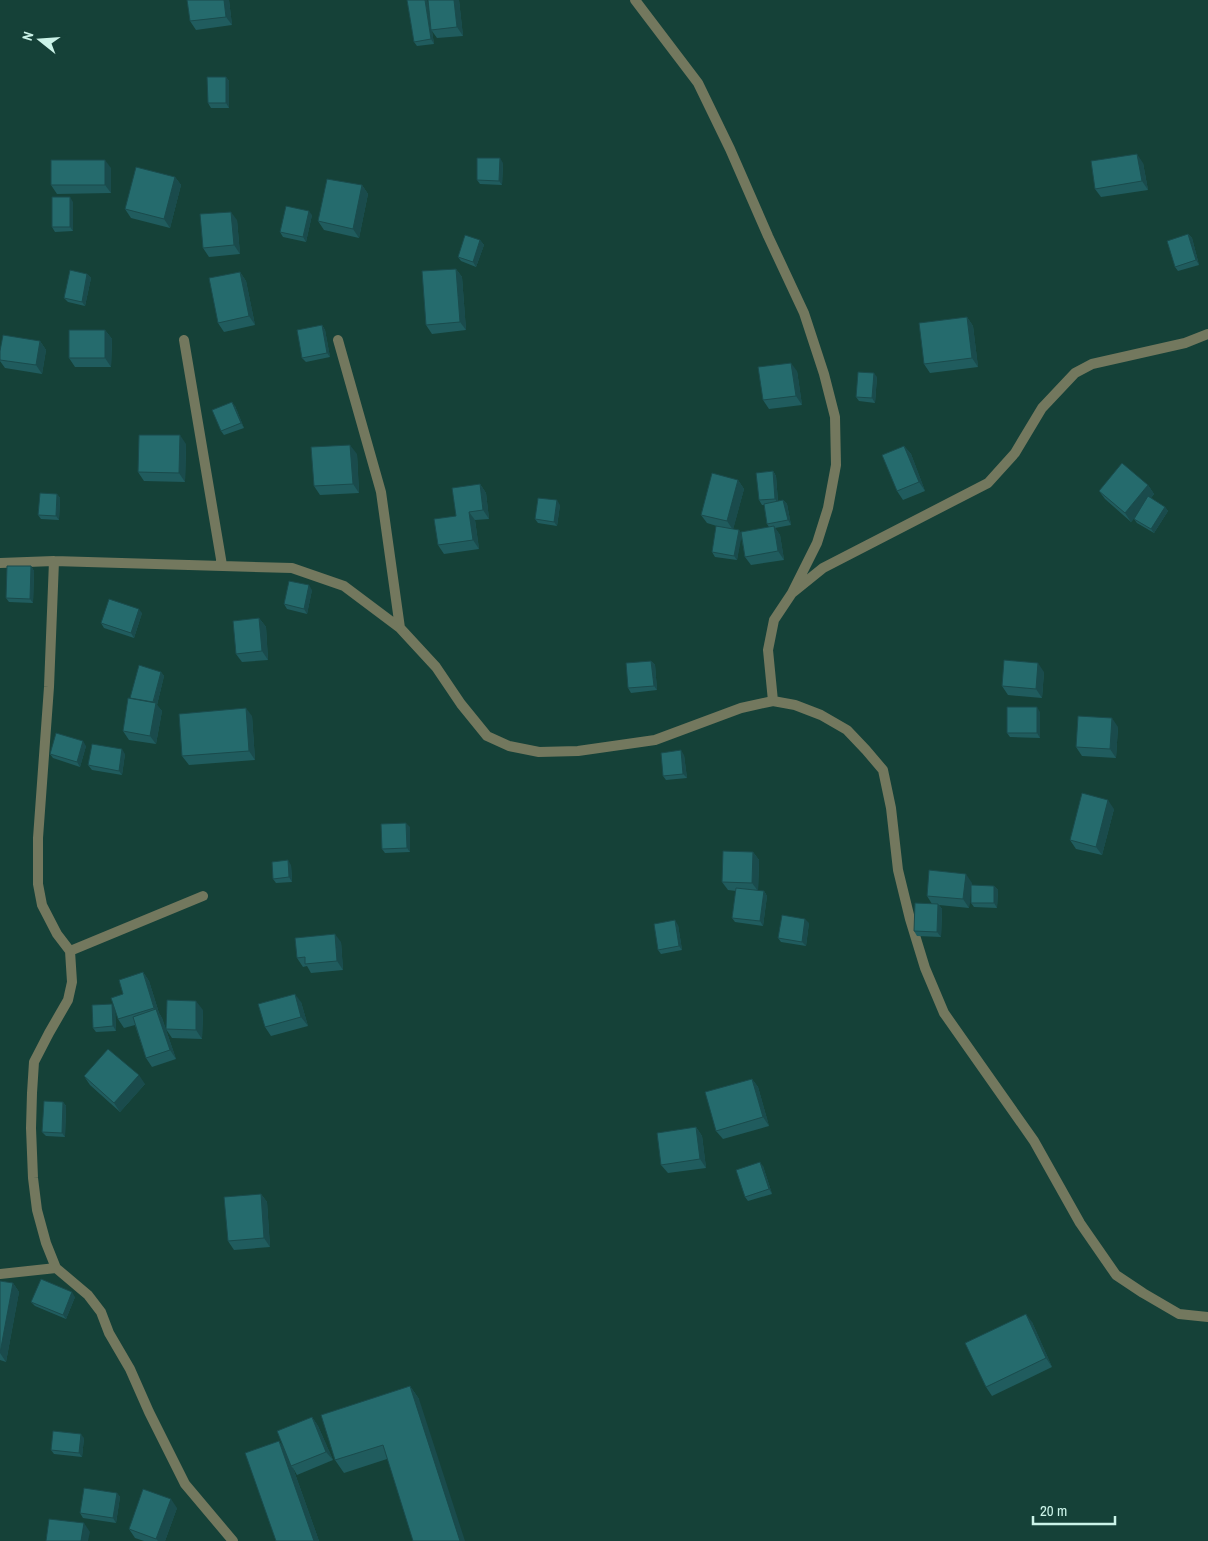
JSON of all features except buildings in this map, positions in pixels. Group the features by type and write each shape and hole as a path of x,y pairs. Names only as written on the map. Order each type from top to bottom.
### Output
{"street":[{"path":"635,0 698,83 730,149 804,313 824,374 835,417 836,465 828,508 816,543 792,593 774,620 768,650 772,701"},
{"path":"792,593 823,568 988,484 1015,453 1042,408 1075,373 1092,364 1185,343 1208,334"},
{"path":"184,340 222,565"},
{"path":"338,340 381,492 400,628"},
{"path":"54,561 49,687 38,838 38,884 42,904 57,934 70,951 72,982 68,1000 34,1062 32,1093 33,1178 37,1210 46,1243 56,1268 88,1295 101,1312 109,1333 130,1369 185,1484 233,1541"},
{"path":"0,563 54,561 292,568 344,586 400,628 436,667 461,704 487,736 509,746 539,752 578,750 655,740 742,708 772,701 795,705 821,715 847,730 883,770 891,808 898,870 910,918 925,968 944,1013 1034,1141 1080,1223 1116,1275 1179,1314 1208,1318"},
{"path":"70,951 203,896"},
{"path":"0,1274 56,1268"}]}
